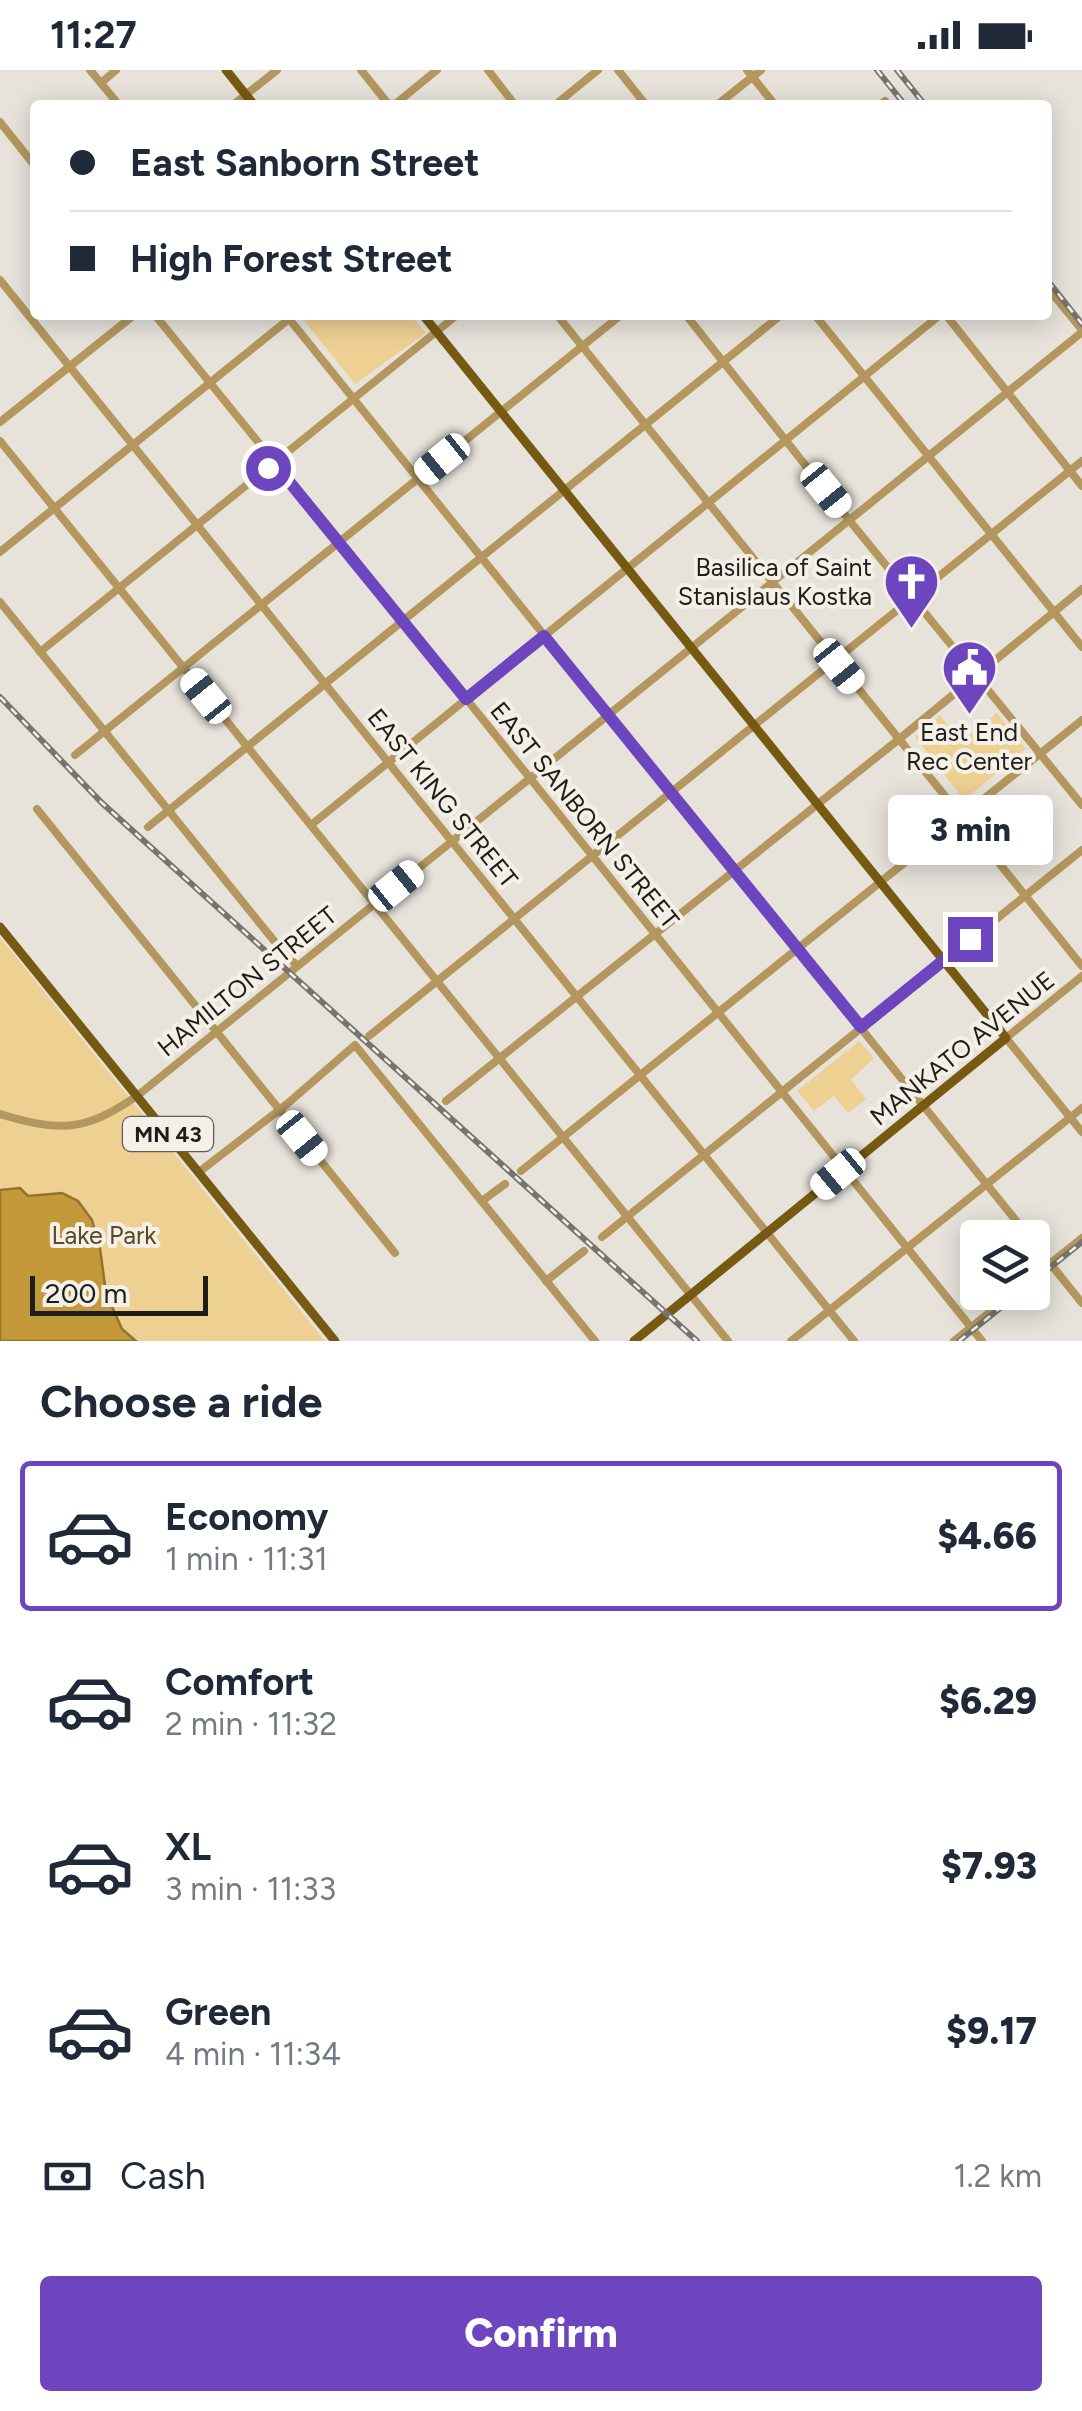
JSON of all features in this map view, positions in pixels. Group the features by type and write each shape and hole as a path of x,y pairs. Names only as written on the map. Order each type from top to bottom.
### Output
{"main road":[{"path":"226,70 250,100"},
{"path":"427,320 1006,1038"},
{"name":"MN 43","path":"0,927 335,1341"},
{"name":"MANKATO AVENUE","path":"634,1341 1006,1038"}],"street":[{"path":"90,70 114,100"},
{"path":"101,83 116,70"},
{"path":"240,100 277,70"},
{"path":"361,70 388,100"},
{"path":"398,100 437,70"},
{"path":"488,70 512,100"},
{"path":"561,100 598,70"},
{"path":"618,70 642,100"},
{"path":"722,100 749,73 760,70"},
{"path":"749,73 771,100"},
{"path":"0,122 30,160"},
{"name":"EAST KING STREET","path":"0,280 30,317"},
{"path":"1052,293 1082,331"},
{"name":"EAST KING STREET","path":"33,320 854,1341"},
{"path":"0,422 128,320"},
{"name":"EAST SANBORN STREET","path":"159,320 982,1341"},
{"path":"0,552 285,320"},
{"path":"293,320 1016,1220"},
{"path":"40,652 452,320"},
{"path":"561,320 1082,966"},
{"path":"75,755 615,320"},
{"path":"690,320 1082,804"},
{"path":"148,827 775,320"},
{"path":"819,320 1082,646"},
{"path":"310,825 937,320"},
{"path":"947,320 1082,486"},
{"name":"HAMILTON STREET","path":"0,1114 26,1122 69,1127 88,1123 137,1096 1082,331"},
{"path":"0,441 728,1341"},
{"path":"370,1036 1082,461"},
{"path":"446,1101 1082,588"},
{"path":"0,602 297,966"},
{"path":"521,1171 1082,720"},
{"path":"36,809 395,1252"},
{"path":"602,1237 1082,850"},
{"name":"MANKATO AVENUE","path":"1006,1038 1082,976"},
{"path":"1006,1038 1082,1132"},
{"path":"199,1172 355,1044 595,1341"},
{"path":"791,1341 1082,1108"},
{"path":"419,1124 430,1115"},
{"path":"482,1201 505,1184"},
{"path":"1082,1238 1050,1264 1082,1303"},
{"path":"546,1281 584,1252"},
{"path":"954,1341 993,1310"}],"green space":[{"path":"304,320 415,320 426,333 355,384"},
{"path":"997,713 1026,749 964,800 915,737 940,715 961,742"},
{"name":"Lake Park","path":"0,937 325,1341 0,1341"},
{"path":"859,1041 874,1058 851,1080 866,1099 848,1113 834,1096 814,1111 797,1091"}],"shaded area":[{"path":"20,1188 28,1196 62,1193 78,1201 92,1220 106,1293 122,1329 136,1341 0,1341 0,1190"}],"railway":[{"path":"877,70 901,100"},
{"path":"897,70 921,100"},
{"path":"1052,286 1082,324"},
{"path":"0,697 102,803 697,1341"},
{"path":"1050,1268 1082,1242"},
{"path":"959,1341 998,1310"}],"place":[{"name":"Basilica of Saint Stanislaus Kostka","path":"911,630"},
{"name":"East End Rec Center","path":"969,717"}],"route":[{"path":"268,468 274,463 466,699 544,636 861,1027 970,939"}]}
